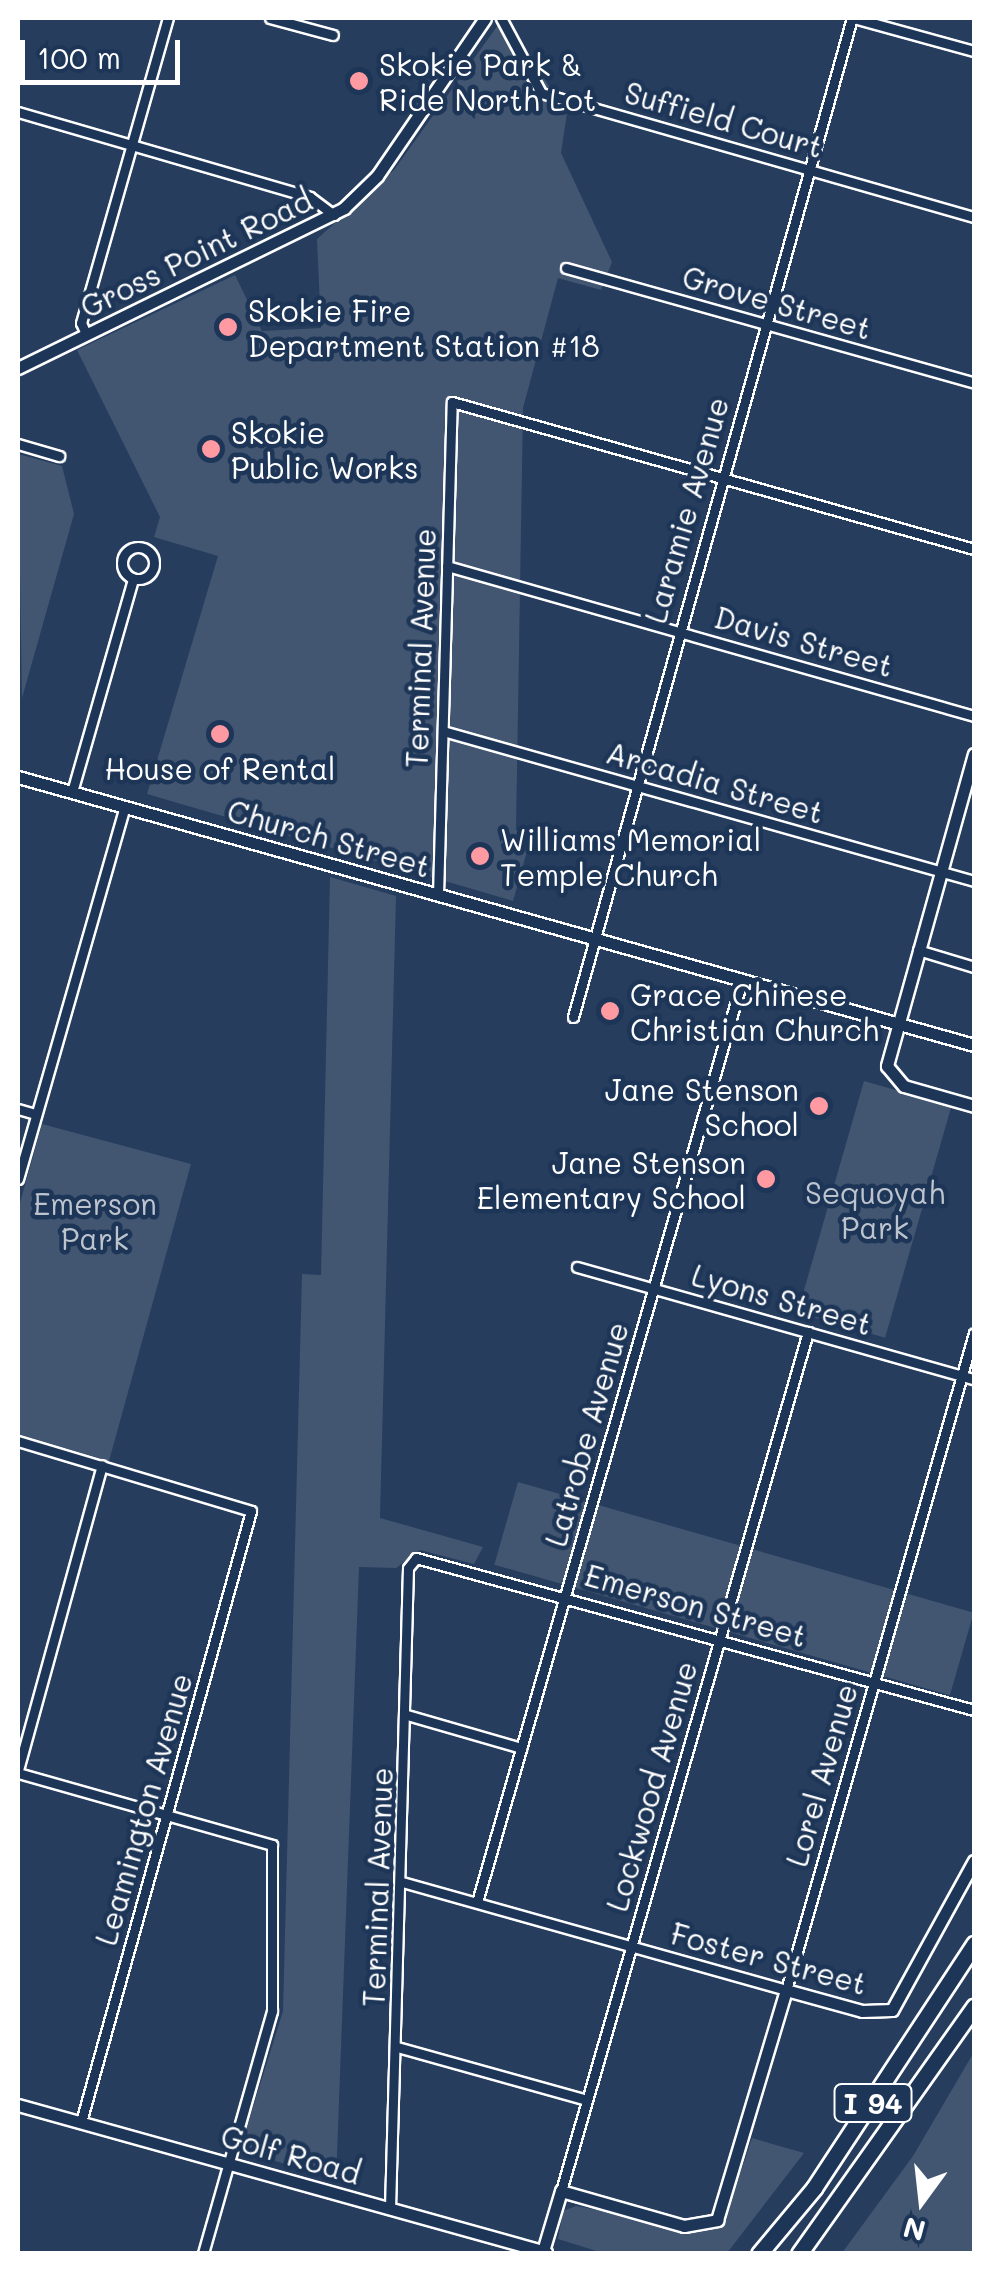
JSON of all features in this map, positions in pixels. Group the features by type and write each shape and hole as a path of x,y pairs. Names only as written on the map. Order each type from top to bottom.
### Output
{"highway":[{"name":"I 94","path":"760,2254 867,2113 974,1944"},
{"name":"I 94","path":"799,2254 974,2007"}],"street":[{"path":"86,334 81,324 168,18"},
{"path":"270,18 333,35"},
{"name":"Gross Point Road","path":"18,368 334,214 376,176 485,18"},
{"name":"Suffield Court","path":"501,18 541,93 974,217"},
{"path":"853,18 974,51"},
{"name":"Laramie Avenue","path":"573,1018 633,785 853,18"},
{"path":"18,112 321,200 334,214"},
{"name":"Grove Street","path":"566,268 974,383"},
{"name":"Terminal Avenue","path":"438,895 452,402 721,478"},
{"path":"18,444 59,456"},
{"path":"721,478 974,549"},
{"name":"Davis Street","path":"448,566 974,716"},
{"path":"72,792 133,579"},
{"name":"Arcadia Street","path":"443,731 974,881"},
{"path":"974,754 887,1066 894,1080 974,1106"},
{"name":"Church Street","path":"18,777 974,1045"},
{"path":"18,1179 125,807"},
{"path":"918,950 974,967"},
{"name":"Latrobe Avenue","path":"477,1902 742,980"},
{"path":"18,1110 36,1114"},
{"name":"Lyons Street","path":"576,1267 974,1379"},
{"name":"Lockwood Avenue","path":"545,2253 808,1332"},
{"name":"Lorel Avenue","path":"560,2192 708,2226 723,2210 974,1333"},
{"path":"18,1441 102,1465 18,1772 272,1845 272,2010 203,2254"},
{"name":"Leamington Avenue","path":"81,2122 252,1510 102,1465"},
{"name":"Emerson Street","path":"408,1568 430,1556 974,1710"},
{"name":"Terminal Avenue","path":"390,2208 407,1715 408,1568"},
{"path":"407,1715 521,1748"},
{"name":"Foster Street","path":"402,1882 862,2012 892,2010 974,1861"},
{"path":"397,2047 587,2100"},
{"name":"Golf Road","path":"18,2104 545,2253"}],"green space":[{"path":"503,18 567,113 561,153 612,262 601,290 558,278 523,408 516,830 531,837 513,901 147,794 218,556 154,537 160,517 77,350 235,275 262,331 321,328 317,239 394,170"},
{"path":"18,454 62,466 74,514 22,698"},
{"path":"330,877 396,896 380,1518 483,1547 474,1564 420,1550 396,1568 359,1567 336,2181 240,2149 283,2011 302,1274 321,1275"},
{"name":"Sequoyah Park","path":"864,1081 951,1106 885,1338 798,1313"},
{"name":"Emerson Park","path":"42,1124 191,1164 109,1461 18,1434 18,1210"},
{"path":"518,1482 974,1613 950,1695 494,1565"},
{"path":"974,2052 974,2253 842,2253 913,2156"},
{"path":"752,2138 804,2153 727,2253 603,2253 558,2239 563,2211 576,2206 711,2230 725,2219"}],"place":[{"name":"Skokie Park & Ride North Lot","path":"359,81"},
{"name":"Skokie Fire Department Station #18","path":"228,327"},
{"name":"Skokie Public Works","path":"211,449"},
{"name":"House of Rental","path":"220,734"},
{"name":"Williams Memorial Temple Church","path":"480,856"},
{"name":"Grace Chinese Christian Church","path":"610,1011"},
{"name":"Jane Stenson School","path":"819,1106"},
{"name":"Jane Stenson Elementary School","path":"766,1179"}]}
